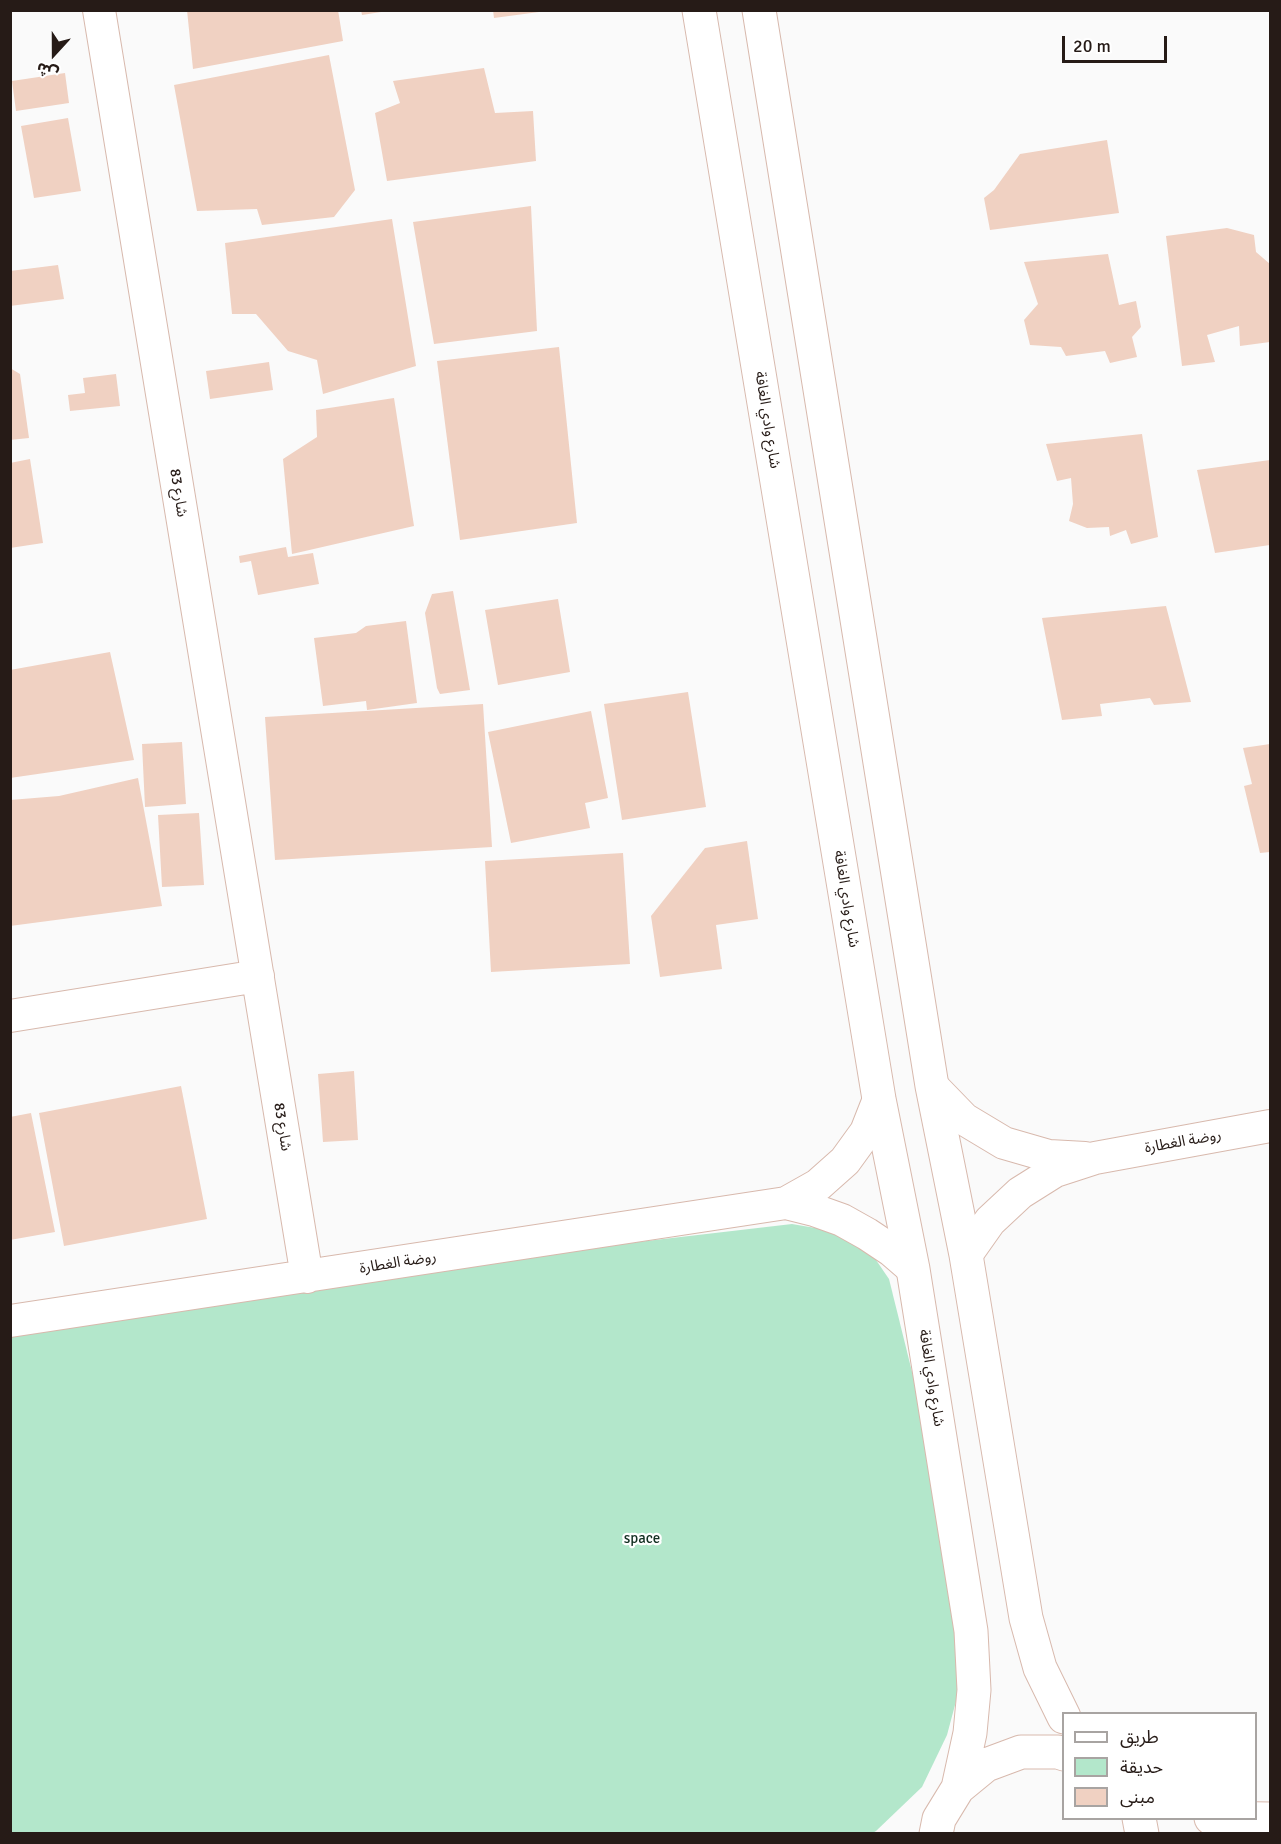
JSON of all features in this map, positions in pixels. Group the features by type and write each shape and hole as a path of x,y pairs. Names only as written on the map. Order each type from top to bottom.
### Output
{"street":[{"name":"شارع 83","path":"99,10 307,1277"},
{"name":"شارع وادي الغافة","path":"699,10 879,1099 913,1269 971,1631 974,1690 970,1733 958,1788"},
{"path":"759,10 932,1086 966,1255 1026,1618 1040,1668 1062,1713"},
{"path":"10,1016 258,976"},
{"name":"روضة الغطارة","path":"932,1086 964,1119 1004,1143 1049,1156 1095,1158"},
{"name":"روضة الغطارة","path":"10,1321 786,1203 818,1185 845,1161 866,1132 879,1099"},
{"name":"روضة الغطارة","path":"966,1255 990,1221 1020,1193 1055,1171 1095,1158 1270,1126"},
{"name":"روضة الغطارة","path":"786,1203 842,1220 891,1250 913,1269"},
{"path":"932,1829 958,1788 986,1765 1021,1752 1062,1753"}],"green space":[{"name":"space","path":"792,1224 827,1230 858,1246 876,1260 889,1279 918,1396 958,1638 959,1690 947,1735 922,1787 876,1831 871,1834 11,1834 11,1328 338,1277"}],"building":[{"path":"187,10 338,10 343,41 193,69"},
{"path":"361,10 381,10 381,12 362,15"},
{"path":"493,10 539,10 539,12 494,18"},
{"path":"329,55 355,190 334,217 262,225 257,209 197,211 174,85"},
{"path":"484,68 495,113 533,111 536,161 387,181 375,113 400,103 393,81"},
{"path":"65,73 69,103 16,111 12,81"},
{"path":"68,118 81,191 34,198 21,126"},
{"path":"1107,140 1119,213 990,230 984,198 994,190 1020,154"},
{"path":"531,206 537,331 434,344 413,222"},
{"path":"392,219 416,366 323,394 317,360 288,351 256,314 232,314 225,243"},
{"path":"1227,228 1254,235 1256,252 1270,264 1270,342 1240,346 1239,326 1207,335 1215,362 1182,366 1166,236"},
{"path":"1108,254 1119,305 1136,301 1141,327 1132,337 1137,357 1110,363 1105,351 1066,356 1061,347 1030,345 1024,320 1038,304 1024,262"},
{"path":"58,265 64,299 10,306 10,271"},
{"path":"559,347 577,523 460,540 437,361"},
{"path":"269,362 273,390 210,399 206,371"},
{"path":"10,368 20,374 29,438 10,440"},
{"path":"116,374 120,406 70,411 68,395 85,393 83,378"},
{"path":"394,398 414,526 292,554 283,459 317,437 316,410"},
{"path":"1142,434 1158,537 1131,544 1126,530 1110,536 1109,527 1087,528 1069,521 1073,504 1071,478 1057,481 1046,444"},
{"path":"30,459 43,543 10,548 10,463"},
{"path":"1270,460 1270,545 1215,553 1197,470"},
{"path":"286,547 288,557 313,553 319,584 258,595 251,561 240,563 239,556"},
{"path":"453,591 470,690 440,694 437,688 425,613 432,594"},
{"path":"558,599 570,672 498,685 485,610"},
{"path":"1166,606 1191,702 1154,705 1150,698 1100,704 1102,716 1062,720 1042,618"},
{"path":"406,621 417,703 367,710 366,701 323,706 314,638 356,633 366,626"},
{"path":"110,652 134,760 10,778 10,670"},
{"path":"688,692 706,807 622,820 604,704"},
{"path":"483,704 492,847 275,860 265,717"},
{"path":"591,711 608,798 585,803 590,828 511,843 488,732"},
{"path":"182,742 186,804 145,807 142,744"},
{"path":"1270,744 1270,852 1260,853 1244,786 1252,784 1243,748"},
{"path":"138,778 162,906 10,926 10,800 59,796"},
{"path":"199,813 204,885 162,887 158,815"},
{"path":"747,841 758,919 716,925 722,969 660,977 651,916 705,848"},
{"path":"623,853 630,964 491,972 485,861"},
{"path":"354,1071 358,1140 323,1142 318,1074"},
{"path":"181,1086 207,1219 64,1246 39,1113"},
{"path":"31,1113 55,1232 10,1240 10,1117"}]}
